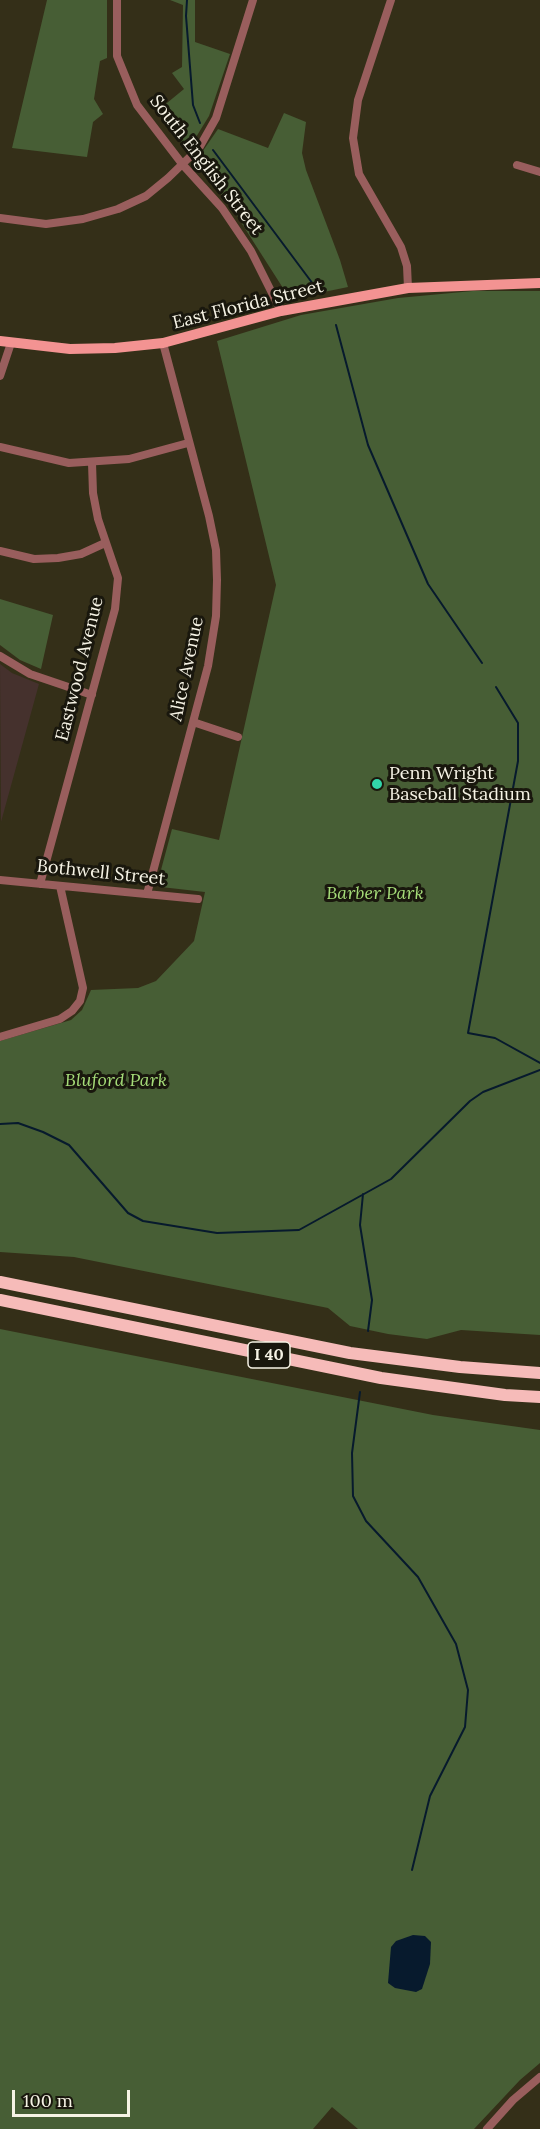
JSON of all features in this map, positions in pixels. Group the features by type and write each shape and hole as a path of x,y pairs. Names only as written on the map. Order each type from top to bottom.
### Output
{"highway":[{"name":"I 40","path":"0,1282 350,1353 460,1368 540,1373"},
{"name":"I 40","path":"0,1300 381,1378 505,1395 540,1397"}],"main road":[{"name":"East Florida Street","path":"5,342 70,349 115,348 163,343 281,310 408,288 540,283"}],"street":[{"name":"South English Street","path":"117,0 116,47 125,80 137,105 183,165 222,208 245,242 271,287 281,310"},
{"path":"0,218 46,224 82,219 118,209 146,196 183,165 199,148 216,118 253,0"},
{"path":"391,0 358,99 353,138 359,174 401,247 407,266 408,288"},
{"path":"518,165 540,172"},
{"path":"0,376 5,342"},
{"name":"Alice Avenue","path":"147,894 208,666 216,616 216,550 163,343"},
{"path":"0,447 50,460 92,463 129,459 188,443"},
{"name":"Eastwood Avenue","path":"40,884 115,609 118,578 114,560 105,543 93,493 92,463"},
{"path":"0,550 34,559 58,558 81,554 105,543"},
{"path":"0,656 30,674 92,695"},
{"path":"193,722 238,737"},
{"name":"Bothwell Street","path":"0,880 198,899"},
{"path":"0,1037 60,1019 72,1011 80,1001 83,988 60,886"},
{"path":"487,2129 513,2100 540,2077"}],"shaded area":[{"path":"0,664 12,673 39,684 1,822"}],"green space":[{"path":"47,0 107,0 107,58 100,61 94,99 103,114 93,122 87,157 12,148"},
{"path":"170,0 195,0 195,42 230,54 209,116 193,142 185,147 156,112 184,89 172,73 182,67 183,5"},
{"path":"284,113 306,122 302,153 306,170 348,287 290,299 235,213 196,161 218,129 268,148"},
{"name":"Barber Park","path":"473,291 540,291 540,1335 461,1330 427,1339 388,1334 350,1326 328,1308 74,1257 0,1252 0,1041 71,1020 82,1010 91,990 138,988 156,981 194,941 205,892 161,887 158,881 172,829 219,840 276,585 217,341 301,315 398,298"},
{"path":"0,599 53,615 41,669 20,660 0,645"},
{"path":"0,1329 433,1415 540,1430 540,2063 520,2080 474,2129 358,2129 332,2107 313,2129 0,2129"}],"water":[{"path":"413,1935 425,1936 431,1942 430,1964 422,1989 416,1992 395,1988 388,1983 391,1947 396,1941"}],"waterway":[{"path":"187,0 186,16 193,105 200,123"},
{"path":"213,150 313,284"},
{"path":"336,325 368,445 428,584 482,663"},
{"path":"496,687 518,723 518,761 468,1033 495,1038 540,1063"},
{"path":"0,1124 18,1123 69,1145 128,1213 143,1221 217,1233 299,1230 391,1179 470,1101 483,1092 540,1070"},
{"path":"363,1194 360,1225 372,1300 368,1331"},
{"path":"360,1392 352,1453 353,1496 366,1521 418,1577 456,1644 468,1690 465,1727 430,1796 412,1870"}],"place":[{"name":"Penn Wright Baseball Stadium","path":"377,784"}],"park label":[{"name":"Bluford Park","path":"116,1081"}]}
